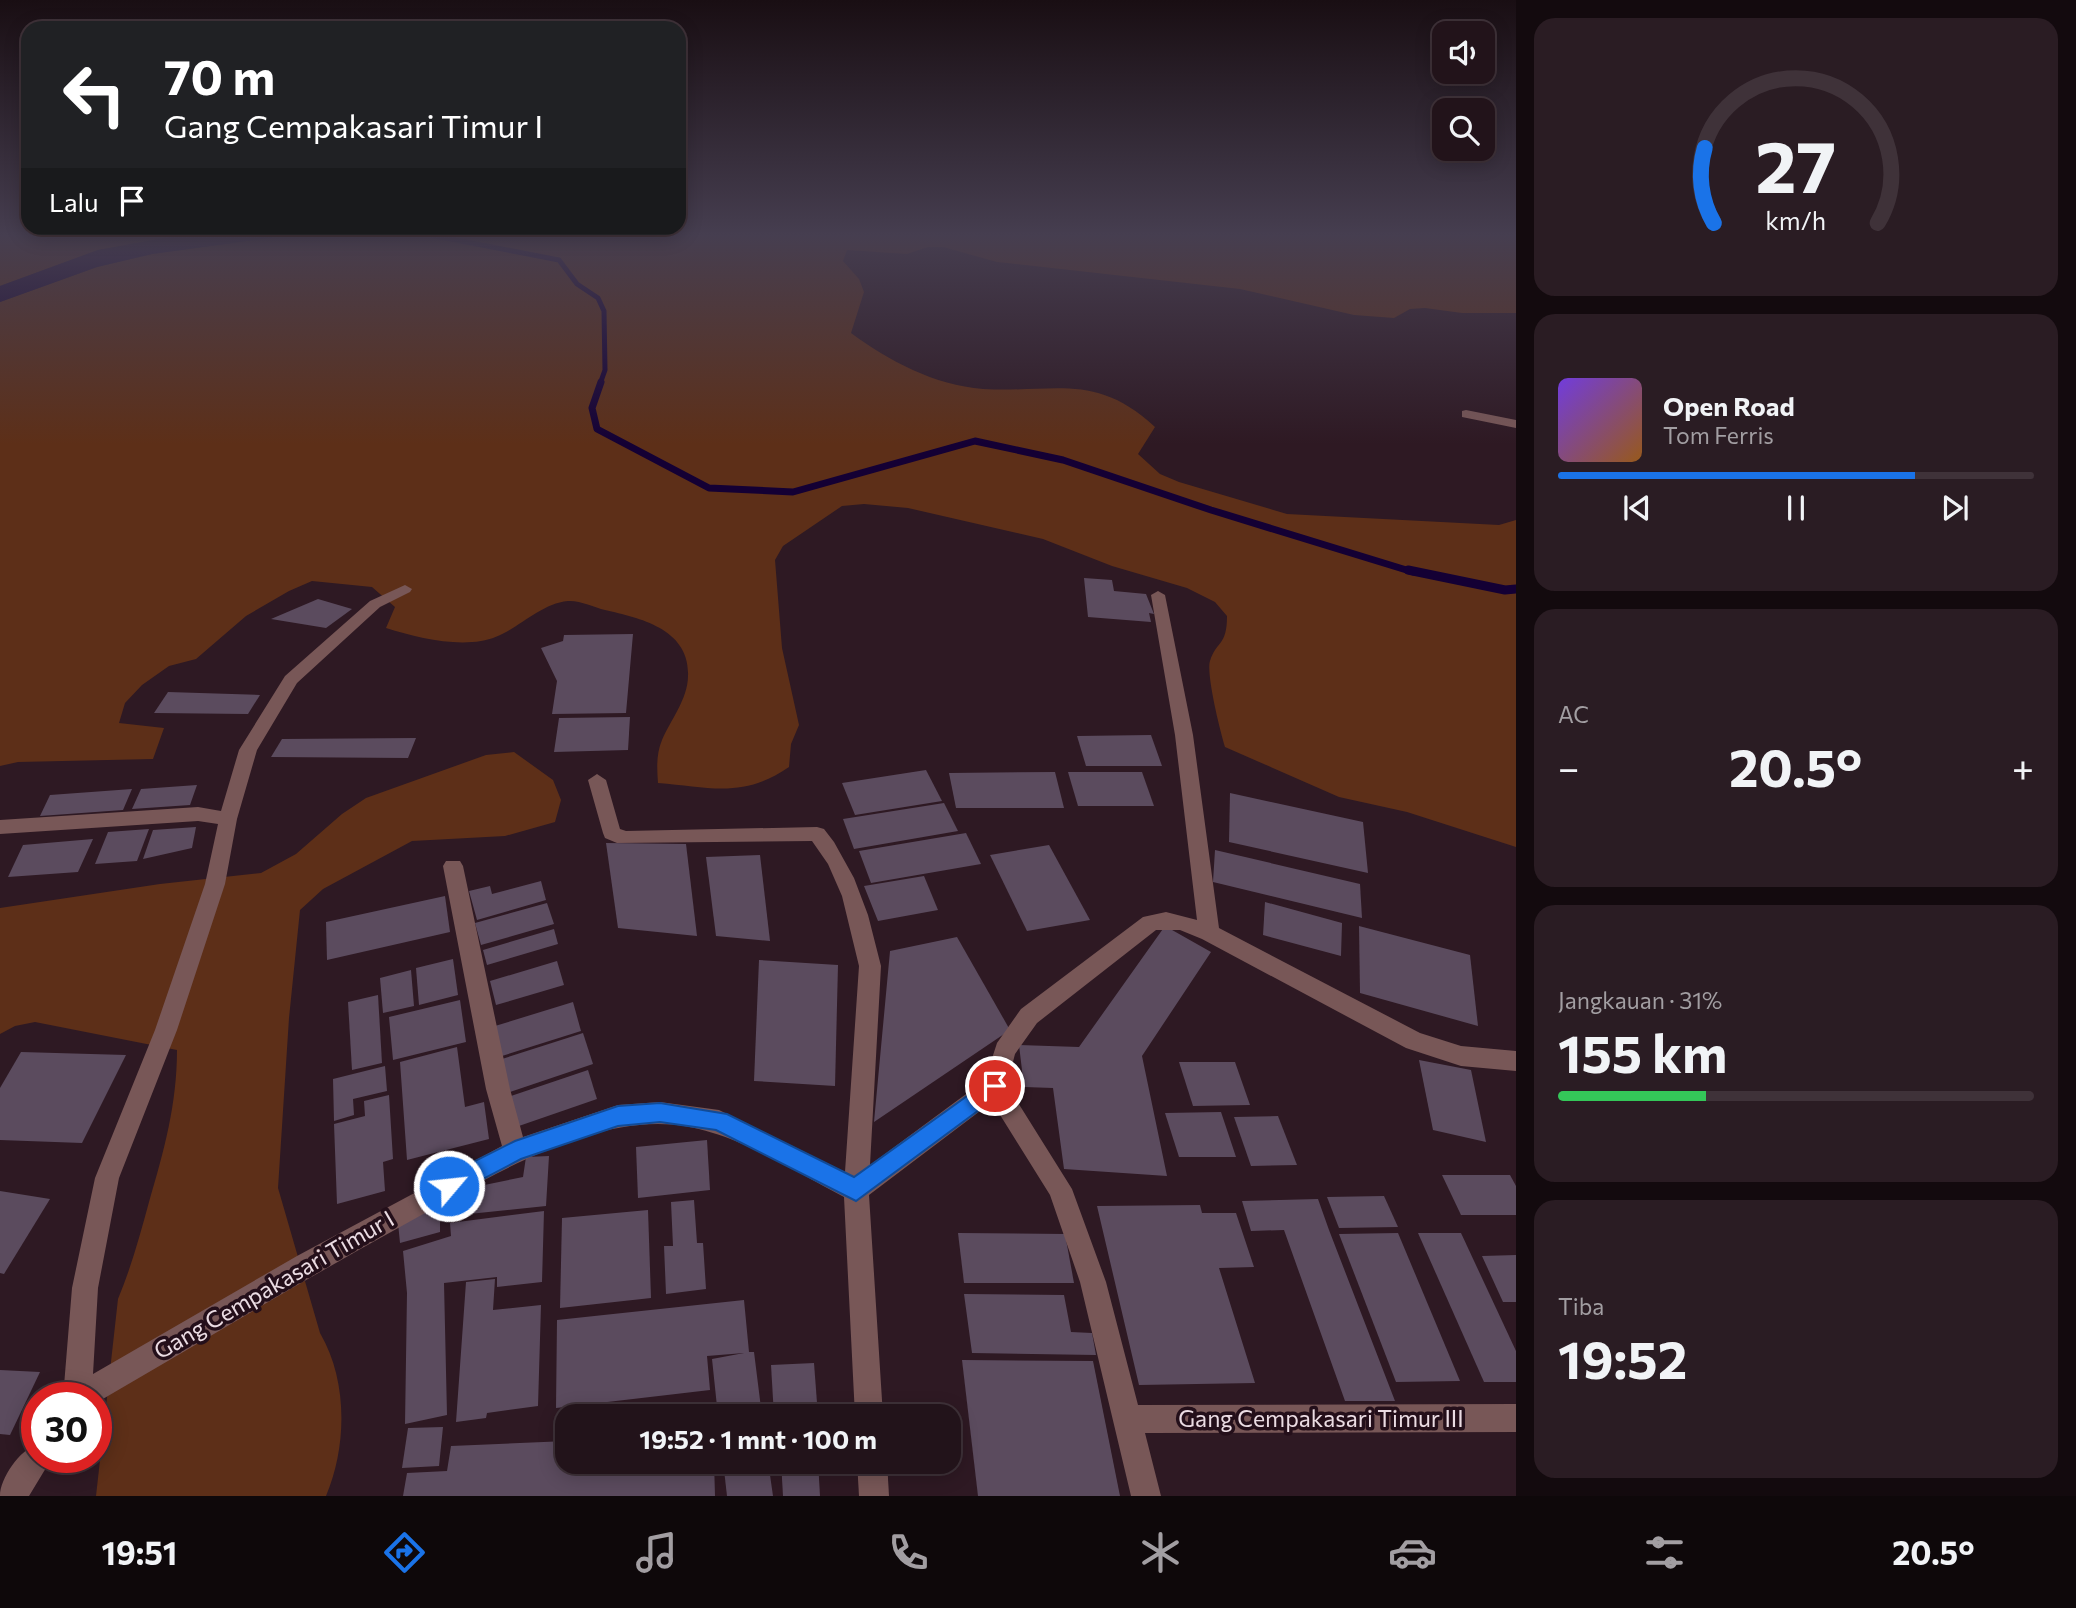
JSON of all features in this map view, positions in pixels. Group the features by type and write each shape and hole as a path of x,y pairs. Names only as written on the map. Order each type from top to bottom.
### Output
{"street":[{"path":"1466,414 1516,424"},
{"name":"Gang Cempakasari Timur I","path":"79,1382 85,1288 107,1178 184,977 220,867 228,819 248,750 291,680 375,604 405,589"},
{"path":"1158,595 1184,735 1209,933"},
{"path":"597,780 612,832 624,838 817,834 831,849 865,937 870,966 856,1190 868,1404"},
{"path":"0,827 198,814 228,819"},
{"path":"453,866 498,1090 515,1151"},
{"path":"856,1190 995,1086 1005,1050 1029,1016 1150,922 1179,921 1209,933 1414,1041 1461,1056 1516,1061"},
{"path":"995,1086 1060,1189 1093,1282 1146,1496"},
{"name":"Gang Cempakasari Timur I","path":"105,1382 306,1265 515,1151 618,1116 660,1113 719,1121 856,1190"},
{"name":"Gang Cempakasari Timur III","path":"1127,1419 1516,1418"},
{"path":"11,1496 27,1473"},
{"path":"873,1474 874,1496"}],"shaded area":[{"path":"0,305 860,305 851,333 897,362 930,377 965,387 1009,390 1074,389 1113,398 1155,427 1138,454 1160,474 1179,482 1287,514 1499,525 1516,520 1516,847 1407,812 1339,797 1225,747 1209,668 1213,654 1225,633 1227,616 1215,602 1187,588 1112,566 1043,539 908,508 864,504 842,506 783,546 775,560 782,648 799,725 791,744 789,767 756,784 710,788 658,783 657,762 660,745 682,701 688,676 681,647 660,628 647,622 568,601 556,603 493,638 469,642 445,641 386,628 395,607 372,587 312,581 246,616 196,659 169,666 142,685 125,703 119,723 164,728 153,759 18,762 0,766"},
{"path":"1309,305 1516,305 1516,313 1462,313 1425,308 1410,309 1394,318 1354,315"},
{"path":"514,752 553,780 561,800 555,822 505,836 412,841 323,889 300,910 289,1018 278,1188 340,1392 341,1435 333,1477 326,1496 96,1496 99,1473 112,1473 112,1382 109,1382 118,1299 135,1251 164,1146 175,1089 177,1050 35,1022 15,1026 0,1034 0,908 160,884 261,873 296,854 342,814 366,798 486,755"}],"building":[{"path":"1084,578 1112,580 1114,591 1146,594 1154,614 1149,613 1151,622 1088,617"},
{"path":"318,599 352,609 326,628 271,619"},
{"path":"633,634 626,713 552,714 557,681 541,648 563,641 564,635"},
{"path":"168,692 260,695 248,714 154,713"},
{"path":"630,717 628,750 554,752 559,718"},
{"path":"1151,735 1162,766 1086,766 1077,736"},
{"path":"416,738 408,758 271,757 282,739"},
{"path":"926,770 942,801 855,815 842,783"},
{"path":"1055,772 1064,808 956,808 949,773"},
{"path":"1068,772 1142,772 1154,806 1078,806"},
{"path":"197,785 190,805 132,809 141,789"},
{"path":"132,789 123,810 40,816 50,795"},
{"path":"1230,793 1363,822 1368,873 1229,842"},
{"path":"944,803 958,831 854,849 843,819"},
{"path":"196,827 192,848 143,859 153,830"},
{"path":"149,829 137,861 95,864 108,832"},
{"path":"966,833 981,864 871,883 859,851"},
{"path":"93,839 78,872 8,877 23,845"},
{"path":"606,843 686,844 697,936 618,928"},
{"path":"1049,845 1090,920 1027,931 990,855"},
{"path":"1215,850 1360,884 1362,918 1213,882"},
{"path":"760,855 770,941 716,936 706,857"},
{"path":"924,876 938,910 878,921 864,886"},
{"path":"541,881 546,900 477,920 469,891 490,886 492,894"},
{"path":"445,896 450,932 327,960 326,922"},
{"path":"1265,902 1342,923 1341,956 1263,935"},
{"path":"547,903 554,924 481,945 475,923"},
{"path":"1165,926 1211,952 1142,1056 1167,1176 1064,1169 1053,1088 1024,1087 1019,1045 1079,1047"},
{"path":"1359,926 1470,955 1478,1026 1360,993"},
{"path":"554,929 558,944 487,965 483,950"},
{"path":"957,937 1010,1030 874,1122 890,951"},
{"path":"453,959 458,995 419,1005 416,968"},
{"path":"759,960 838,965 835,1086 754,1081"},
{"path":"557,961 564,985 496,1005 490,981"},
{"path":"411,970 414,1006 383,1013 380,978"},
{"path":"378,995 382,1063 352,1070 348,1002"},
{"path":"460,1000 466,1042 393,1060 389,1017"},
{"path":"573,1002 581,1031 502,1056 495,1026"},
{"path":"583,1033 593,1064 510,1092 502,1059"},
{"path":"457,1047 465,1107 484,1102 489,1139 407,1160 400,1062"},
{"path":"21,1052 126,1055 82,1143 0,1140 0,1088"},
{"path":"1419,1060 1471,1070 1486,1142 1433,1130"},
{"path":"1179,1062 1235,1062 1250,1105 1193,1106"},
{"path":"385,1066 387,1091 353,1099 354,1115 334,1121 333,1079"},
{"path":"588,1070 597,1099 516,1127 508,1097"},
{"path":"389,1095 393,1159 383,1162 385,1191 337,1204 334,1124 365,1116 364,1101"},
{"path":"1221,1112 1236,1157 1179,1157 1165,1113"},
{"path":"1278,1116 1297,1165 1251,1166 1234,1117"},
{"path":"707,1140 710,1190 638,1198 636,1147"},
{"path":"549,1156 546,1206 440,1217 440,1232 400,1243 398,1223 450,1192 523,1177 526,1157"},
{"path":"1442,1175 1510,1175 1516,1186 1516,1215 1461,1215"},
{"path":"0,1191 50,1199 4,1274 0,1273"},
{"path":"1384,1196 1398,1227 1339,1228 1327,1197"},
{"path":"1318,1199 1395,1401 1345,1401 1284,1230 1251,1231 1242,1201"},
{"path":"694,1200 697,1243 703,1243 706,1289 666,1294 664,1246 673,1246 671,1202"},
{"path":"1200,1205 1202,1213 1236,1213 1254,1267 1219,1268 1255,1383 1139,1385 1097,1206"},
{"path":"648,1210 651,1298 560,1308 562,1218"},
{"path":"544,1211 542,1282 497,1287 497,1277 444,1283 447,1415 405,1424 407,1293 403,1251 451,1236 450,1223"},
{"path":"958,1233 1065,1234 1074,1283 964,1283"},
{"path":"1398,1233 1460,1381 1396,1382 1339,1234"},
{"path":"1418,1233 1461,1233 1516,1351 1516,1382 1484,1382"},
{"path":"1516,1255 1516,1302 1503,1302 1482,1256"},
{"path":"495,1279 493,1310 541,1305 538,1406 487,1413 486,1418 456,1422 466,1282"},
{"path":"964,1294 1064,1295 1071,1332 1092,1333 1096,1355 972,1353"},
{"path":"744,1300 749,1352 754,1352 760,1404 717,1404 712,1359 744,1353 707,1356 710,1390 590,1404 556,1404 557,1320"},
{"path":"962,1360 1093,1361 1120,1496 978,1496"},
{"path":"814,1363 817,1404 773,1404 771,1365"},
{"path":"0,1370 40,1372 35,1382 21,1382 21,1412 10,1435 0,1434"},
{"path":"443,1427 439,1466 402,1468 408,1428"},
{"path":"555,1442 555,1474 714,1474 715,1496 403,1496 407,1473 447,1471 451,1446"},
{"path":"724,1474 770,1474 773,1496 727,1496"},
{"path":"782,1474 819,1474 820,1496 783,1496"}],"waterway":[{"path":"600,384 605,370 604,311 601,305"},
{"path":"601,382 592,408 597,429 709,488 793,492 975,441 1063,460 1211,510 1413,572"},
{"path":"1408,570 1505,590 1516,589"}],"route":[{"path":"449,1186 515,1151 618,1116 660,1113 719,1121 856,1190 995,1086"}]}
